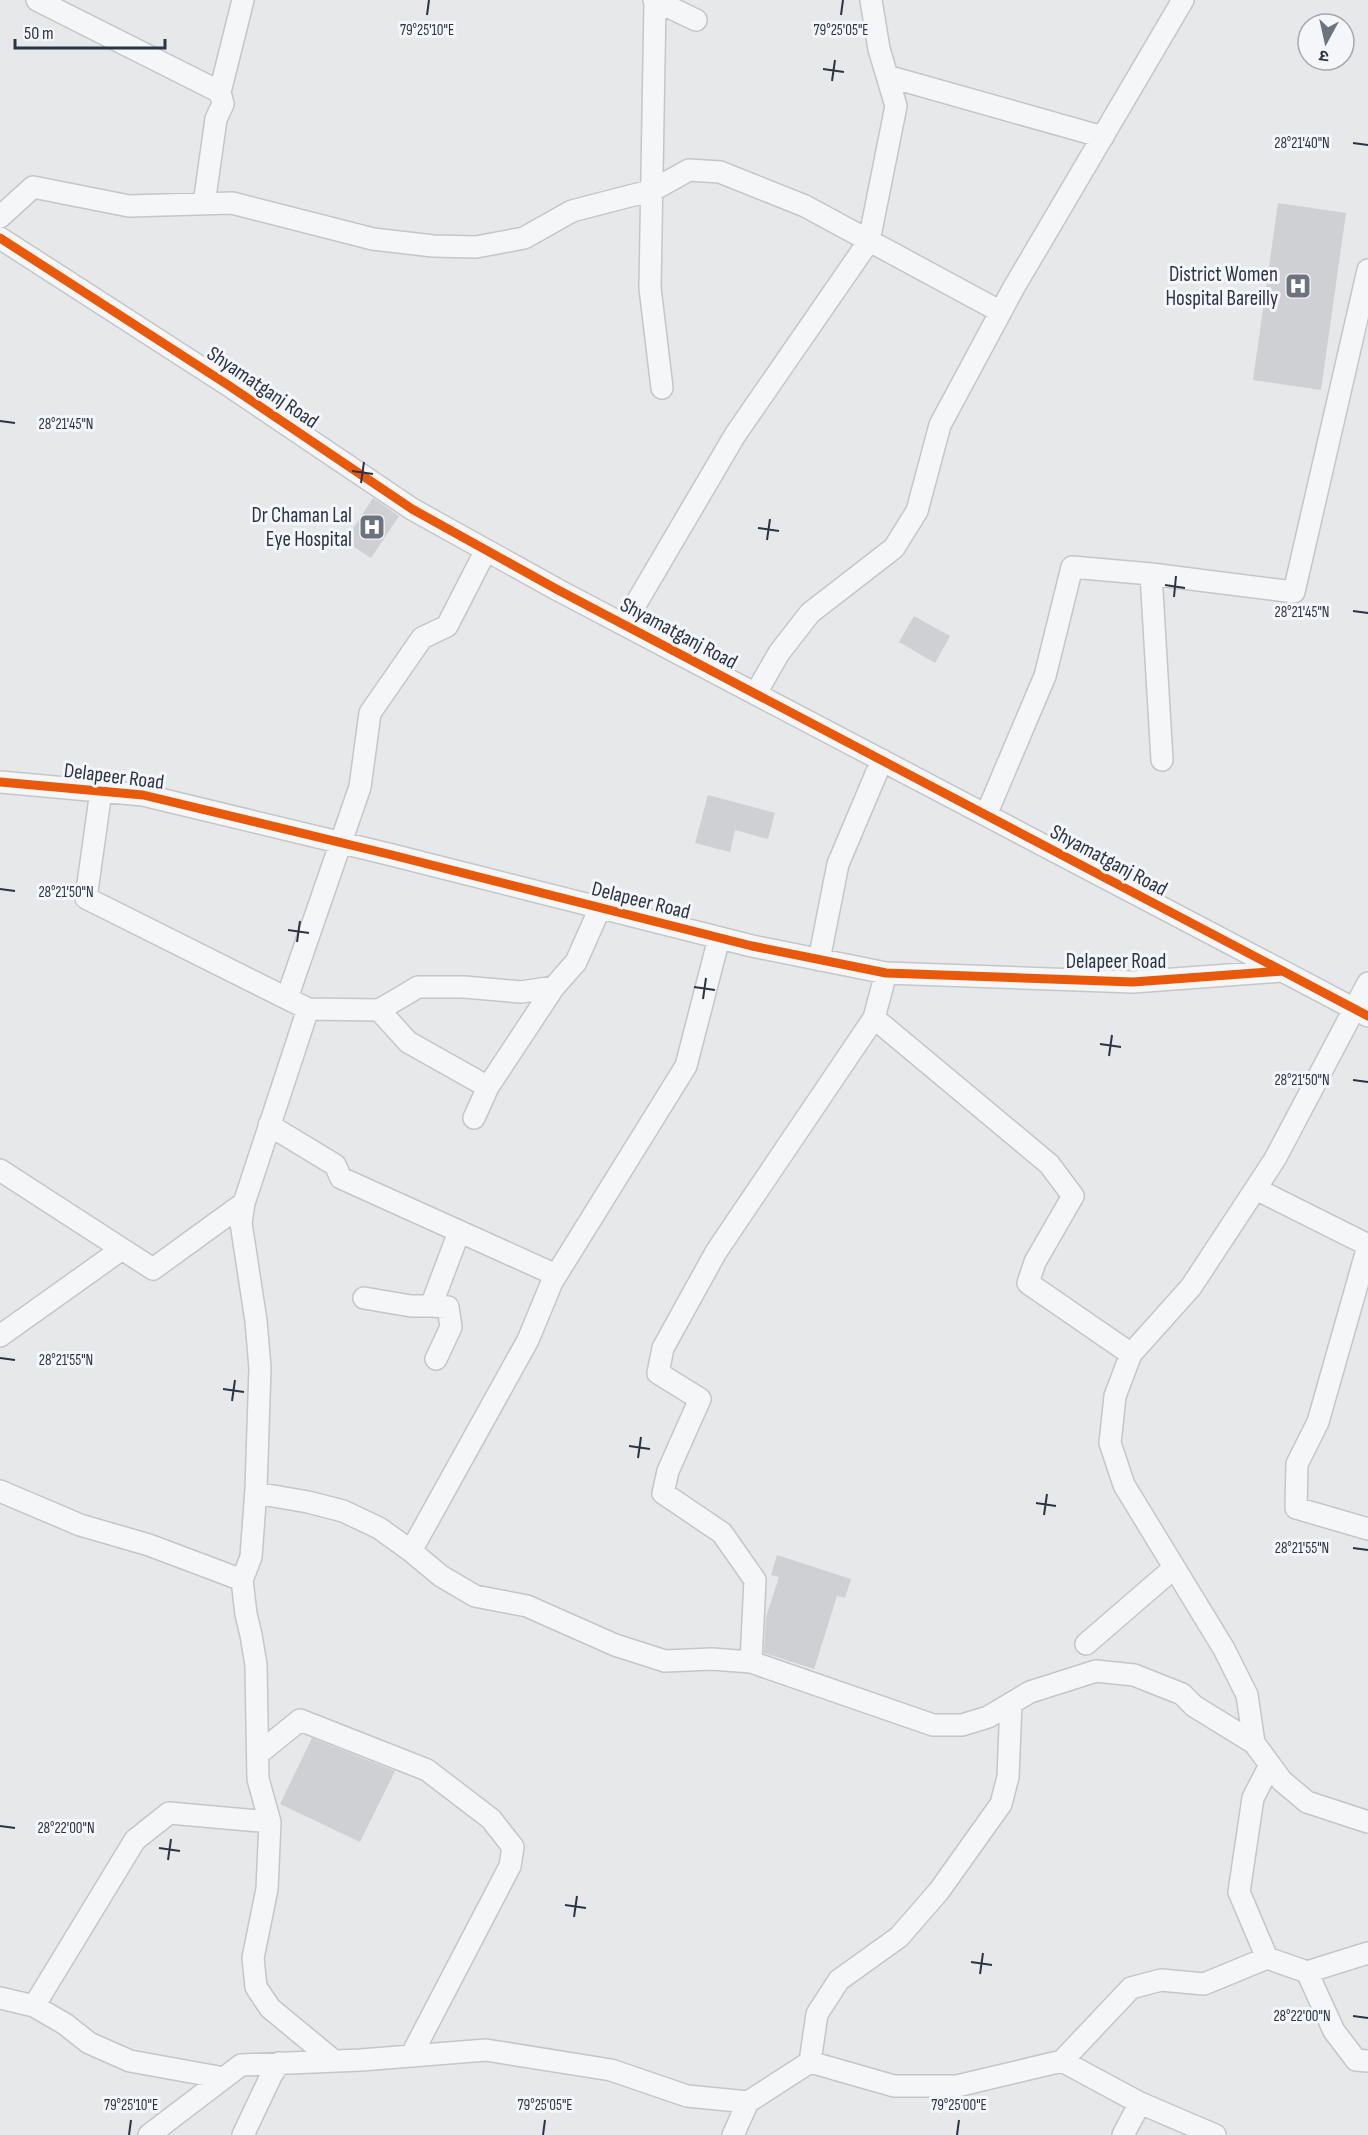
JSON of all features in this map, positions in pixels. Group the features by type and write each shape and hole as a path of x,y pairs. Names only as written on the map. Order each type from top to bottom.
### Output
{"street":[{"path":"37,0 220,92"},
{"path":"204,204 216,118 223,104 220,92 243,0"},
{"path":"624,624 735,435 869,241 896,106 879,49 871,0"},
{"path":"756,693 779,653 810,613 894,548 917,511 940,426 1001,312 1183,0"},
{"path":"662,388 650,288 655,1 696,20"},
{"path":"887,76 1103,137"},
{"path":"0,217 33,187 129,206 232,203 373,239 433,246 476,247 524,238 572,211 653,190 689,170 720,171 805,206 1001,312"},
{"name":"Shyamatganj Road","path":"0,238 228,385 412,509 624,624 1361,1013"},
{"path":"986,815 1044,676 1072,567 1151,574 1294,592 1368,270"},
{"path":"287,998 360,787 370,712 422,638 447,626 486,550"},
{"path":"1151,574 1162,760"},
{"path":"819,960 838,864 882,760"},
{"name":"Delapeer Road","path":"0,782 142,795 719,938 886,973 1133,982 1283,971"},
{"path":"101,791 86,898 308,1009 379,1010 417,987 464,987 521,992 554,987"},
{"path":"474,1118 489,1087 554,987 576,962 600,908"},
{"path":"411,1551 528,1340 556,1275 686,1066 719,938"},
{"path":"751,1662 755,1580 722,1533 663,1493 668,1471 700,1400 658,1372 663,1348 716,1252 874,1018 886,973"},
{"path":"1254,1743 1247,1695 1224,1649 1124,1485 1110,1443 1115,1396 1131,1353 1191,1287 1275,1159 1361,1013 1368,983"},
{"path":"308,1009 244,1203 241,1223 261,1368 251,1557 242,1580 256,1665 258,1779 270,1822 267,1889 253,1958 255,1987 270,2008 334,2061"},
{"path":"379,1010 408,1042 489,1087"},
{"path":"874,1018 1049,1164 1073,1196 1035,1262 1028,1283 1131,1353"},
{"path":"269,1125 335,1165 341,1178 556,1275"},
{"path":"0,1170 153,1269 244,1203"},
{"path":"1256,1189 1368,1245 1318,1422 1298,1464 1296,1508 1368,1529"},
{"path":"431,1306 459,1232"},
{"path":"0,1336 122,1249"},
{"path":"364,1298 411,1306 448,1307 451,1327 436,1359"},
{"path":"0,1491 80,1525 149,1545 242,1580"},
{"path":"256,1493 343,1511 379,1528 441,1576 475,1596 527,1606 615,1645 665,1661 712,1659 751,1662 933,1725 962,1725 988,1717 1030,1692 1096,1671 1134,1675 1182,1694 1194,1706 1254,1743 1281,1782 1307,1802 1368,1822"},
{"path":"1086,1644 1174,1568"},
{"path":"810,2062 817,2014 839,1980 899,1937 939,1891 1001,1804 1008,1777 1011,1703"},
{"path":"258,1754 300,1720 427,1770 491,1819 513,1847 510,1866 411,2056"},
{"path":"1267,1958 1239,1892 1254,1798 1270,1765"},
{"path":"34,2006 135,1840 169,1813 270,1822"},
{"path":"733,2135 748,2102 810,2062 894,2086 957,2086 1062,2061 1131,1988 1161,1980 1204,1984 1267,1958 1306,1972 1368,1953"},
{"path":"1306,1972 1334,2031 1356,2060 1368,2061"},
{"path":"0,1998 34,2006 64,2024 89,2043 130,2061 224,2078"},
{"path":"149,2135 241,2065 486,2050 611,2070 687,2096 748,2102"},
{"path":"1062,2061 1140,2103 1215,2135"},
{"path":"243,2135 279,2063"},
{"path":"1123,2135 1140,2103"}],"building":[{"path":"1278,203 1346,213 1321,390 1253,380"},
{"path":"373,498 399,516 371,558 345,541"},
{"path":"914,616 950,636 935,663 899,642"},
{"path":"708,795 775,813 768,839 735,830 730,852 695,843"},
{"path":"777,1555 851,1579 845,1598 837,1596 814,1669 764,1653 766,1617 779,1577 771,1575"},
{"path":"312,1738 395,1771 360,1842 280,1804"}],"cycle path":[{"path":"0,238 228,385 412,509 558,590 1368,1016"},
{"path":"0,782 143,795 752,946 886,973 1133,982 1283,971"}],"place":[{"name":"District Women Hospital Bareilly","path":"1298,286"},
{"name":"Dr Chaman Lal Eye Hospital","path":"372,527"}]}
